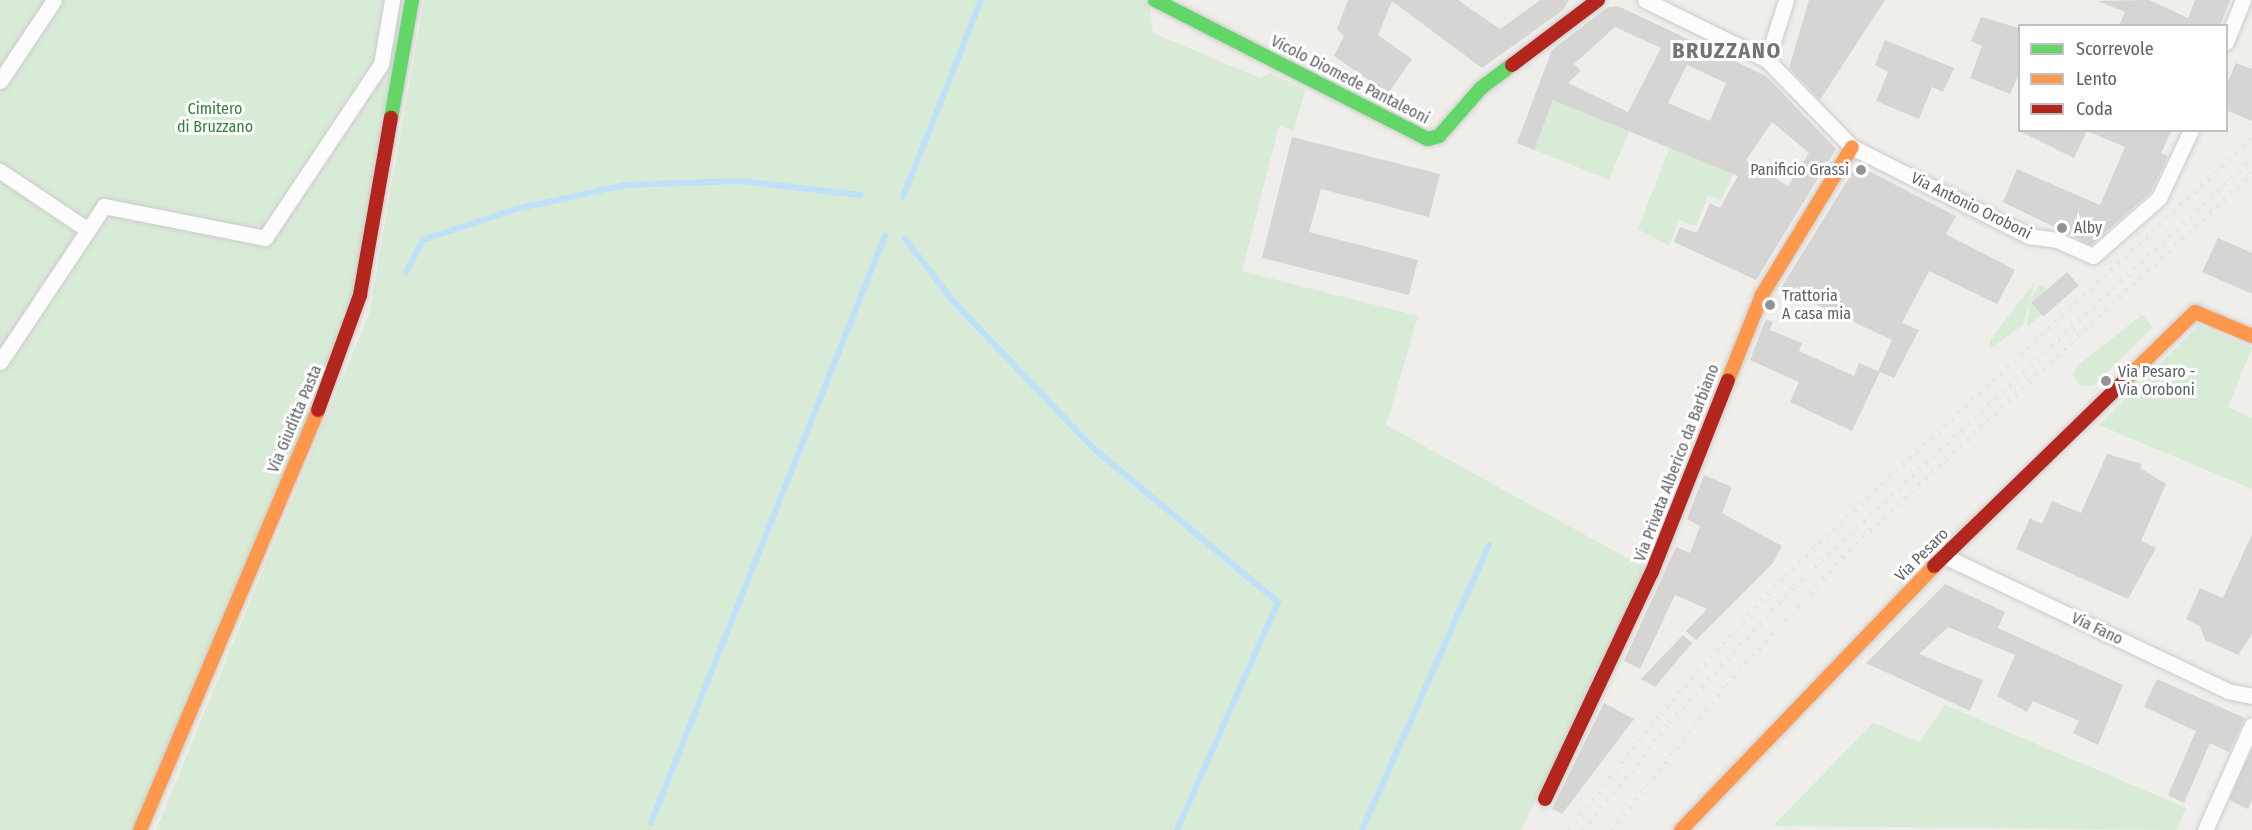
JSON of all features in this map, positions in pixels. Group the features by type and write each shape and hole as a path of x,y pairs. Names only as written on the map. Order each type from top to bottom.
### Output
{"street":[{"path":"0,81 54,0"},
{"path":"0,362 104,206 265,238 381,64 392,0"},
{"name":"Via Giuditta Pasta","path":"140,830 333,375 360,295 412,0"},
{"name":"Vicolo Diomede Pantaleoni","path":"1155,0 1428,139 1443,132 1481,88 1598,0"},
{"name":"Via Antonio Oroboni","path":"1646,0 1767,60 1852,147 2029,236 2057,240 2093,256 2159,198 2190,132"},
{"path":"1767,60 1786,0"},
{"path":"2228,37 2243,0"},
{"name":"Via Privata Alberico da Barbiano","path":"1545,799 1652,572 1762,295 1852,147"},
{"path":"0,171 88,230"},
{"name":"Via Pesaro","path":"1681,830 1944,556 2195,312 2252,336"},
{"name":"Via Fano","path":"1944,556 2228,691 2252,696"},
{"path":"2205,830 2252,725"}],"green space":[{"name":"Cimitero di Bruzzano","path":"0,0 401,0 374,253 144,830 0,830"},
{"path":"424,0 1149,0 1153,33 1260,78 1271,73 1305,90 1294,130 1279,126 1242,271 1418,316 1386,425 1647,569 1521,830 156,830 369,314"},
{"path":"1553,100 1629,131 1609,180 1533,149"},
{"path":"1670,147 1733,174 1721,200 1708,196 1696,226 1679,220 1669,246 1638,229"},
{"path":"2035,282 2023,325 1990,349 1990,340"},
{"path":"2039,285 2048,290 2033,304 2042,314 2027,327 2030,301"},
{"path":"2142,315 2153,327 2094,385 2080,386 2073,374 2077,366"},
{"path":"2199,325 2252,348 2228,407 2252,418 2252,489 2099,425"},
{"path":"1945,705 2186,808 2176,830 1773,826 1873,723 1919,742"}],"building":[{"path":"1348,0 1458,0 1500,29 1541,0 1569,0 1563,10 1482,68 1392,1 1378,35 1412,59 1388,94 1334,56 1344,36 1337,29"},
{"path":"1809,0 1885,0 1820,100 1789,68"},
{"path":"2149,0 2188,18 2195,0 2230,0 2221,24 2120,24 2125,12 2097,1"},
{"path":"1618,6 1766,76 1836,149 1756,280 1674,242 1680,227 1697,233 1710,203 1720,208 1738,176 1553,100 1534,150 1517,143 1552,50 1608,7","holes":["1615,27 1661,48 1628,112 1568,83 1581,71 1574,64","1687,65 1726,83 1710,121 1668,103","1772,122 1809,153 1788,186 1746,160"]},
{"path":"1981,17 2018,28 2018,76 2010,94 1970,78 1982,46 1971,41"},
{"path":"1885,40 1954,68 1943,92 1932,87 1919,119 1876,101 1888,72 1875,65"},
{"path":"2236,63 2252,69 2252,121 2228,111 2228,81"},
{"path":"2021,132 2087,132 2074,158"},
{"path":"2089,132 2171,132 2161,153 2168,156 2151,192 2091,245 2003,202 2017,169 2100,205 2125,147"},
{"path":"1292,137 1440,174 1429,217 1321,189 1309,232 1418,260 1409,295 1262,258"},
{"path":"1857,165 1956,216 1946,234 2015,270 1997,304 1929,271 1902,323 1919,330 1894,378 1880,372 1852,431 1790,402 1799,382 1750,360 1766,319 1773,322 1770,330 1802,343 1799,351 1854,376 1859,363 1878,371 1892,340 1781,288"},
{"path":"2218,238 2252,253 2252,294 2202,272"},
{"path":"2067,272 2079,286 2043,316 2032,303"},
{"path":"2107,454 2142,464 2140,468 2166,484 2141,541 2156,548 2128,599 2016,549 2030,518 2042,524 2052,501 2081,513"},
{"path":"1704,475 1732,487 1722,513 1782,546 1773,563 1696,640 1686,631 1707,609 1675,595 1640,669 1624,661 1676,547 1690,553 1700,526 1687,519"},
{"path":"2252,534 2252,634 2238,655 2205,640 2200,626 2186,619 2200,588 2223,598"},
{"path":"1945,584 2005,612 1998,628 2123,685 2098,745 2073,733 2079,721 2033,701 2027,712 1997,696 2015,655 1948,627 1919,654 1983,680 1970,711 1866,663"},
{"path":"1683,635 1692,643 1655,687 1641,679"},
{"path":"2157,679 2245,718 2229,752 2210,743 2184,803 2168,795 2196,731 2144,707"},
{"path":"1604,703 1634,719 1562,814 1552,809"},
{"path":"2252,749 2252,800 2248,809 2229,800"}],"waterway":[{"path":"903,197 981,0"},
{"path":"406,272 423,240 516,209 626,185 741,181 860,195"},
{"path":"651,823 885,236"},
{"path":"905,239 954,302 1093,448 1278,602 1177,830"},
{"path":"1362,830 1489,545"}],"railway":[{"path":"1569,830 1660,714 1785,575 2252,138"},
{"path":"1583,830 1670,722 1794,586 2252,159"},
{"path":"1612,830 1727,684 1849,550 2252,173"}],"traffic: fast":[{"path":"391,118 412,0"},
{"path":"1155,0 1428,139 1439,136 1481,88 1512,65"}],"traffic: slow":[{"path":"1728,380 1762,295 1852,147"},
{"path":"2123,382 2195,312 2252,336"},
{"path":"140,830 318,410"},
{"path":"1681,830 1934,566"}],"traffic: jam":[{"path":"1512,65 1598,0"},
{"path":"318,410 360,295 391,118"},
{"path":"1545,799 1652,572 1728,380"},
{"path":"1934,566 2123,382"}],"place":[{"name":"Panificio Grassi","path":"1861,170"},
{"name":"Alby","path":"2062,228"},
{"name":"Trattoria A casa mia","path":"1770,305"},
{"name":"Via Pesaro - Via Oroboni","path":"2106,381"}],"district":[{"name":"BRUZZANO","path":"1727,51"}]}
